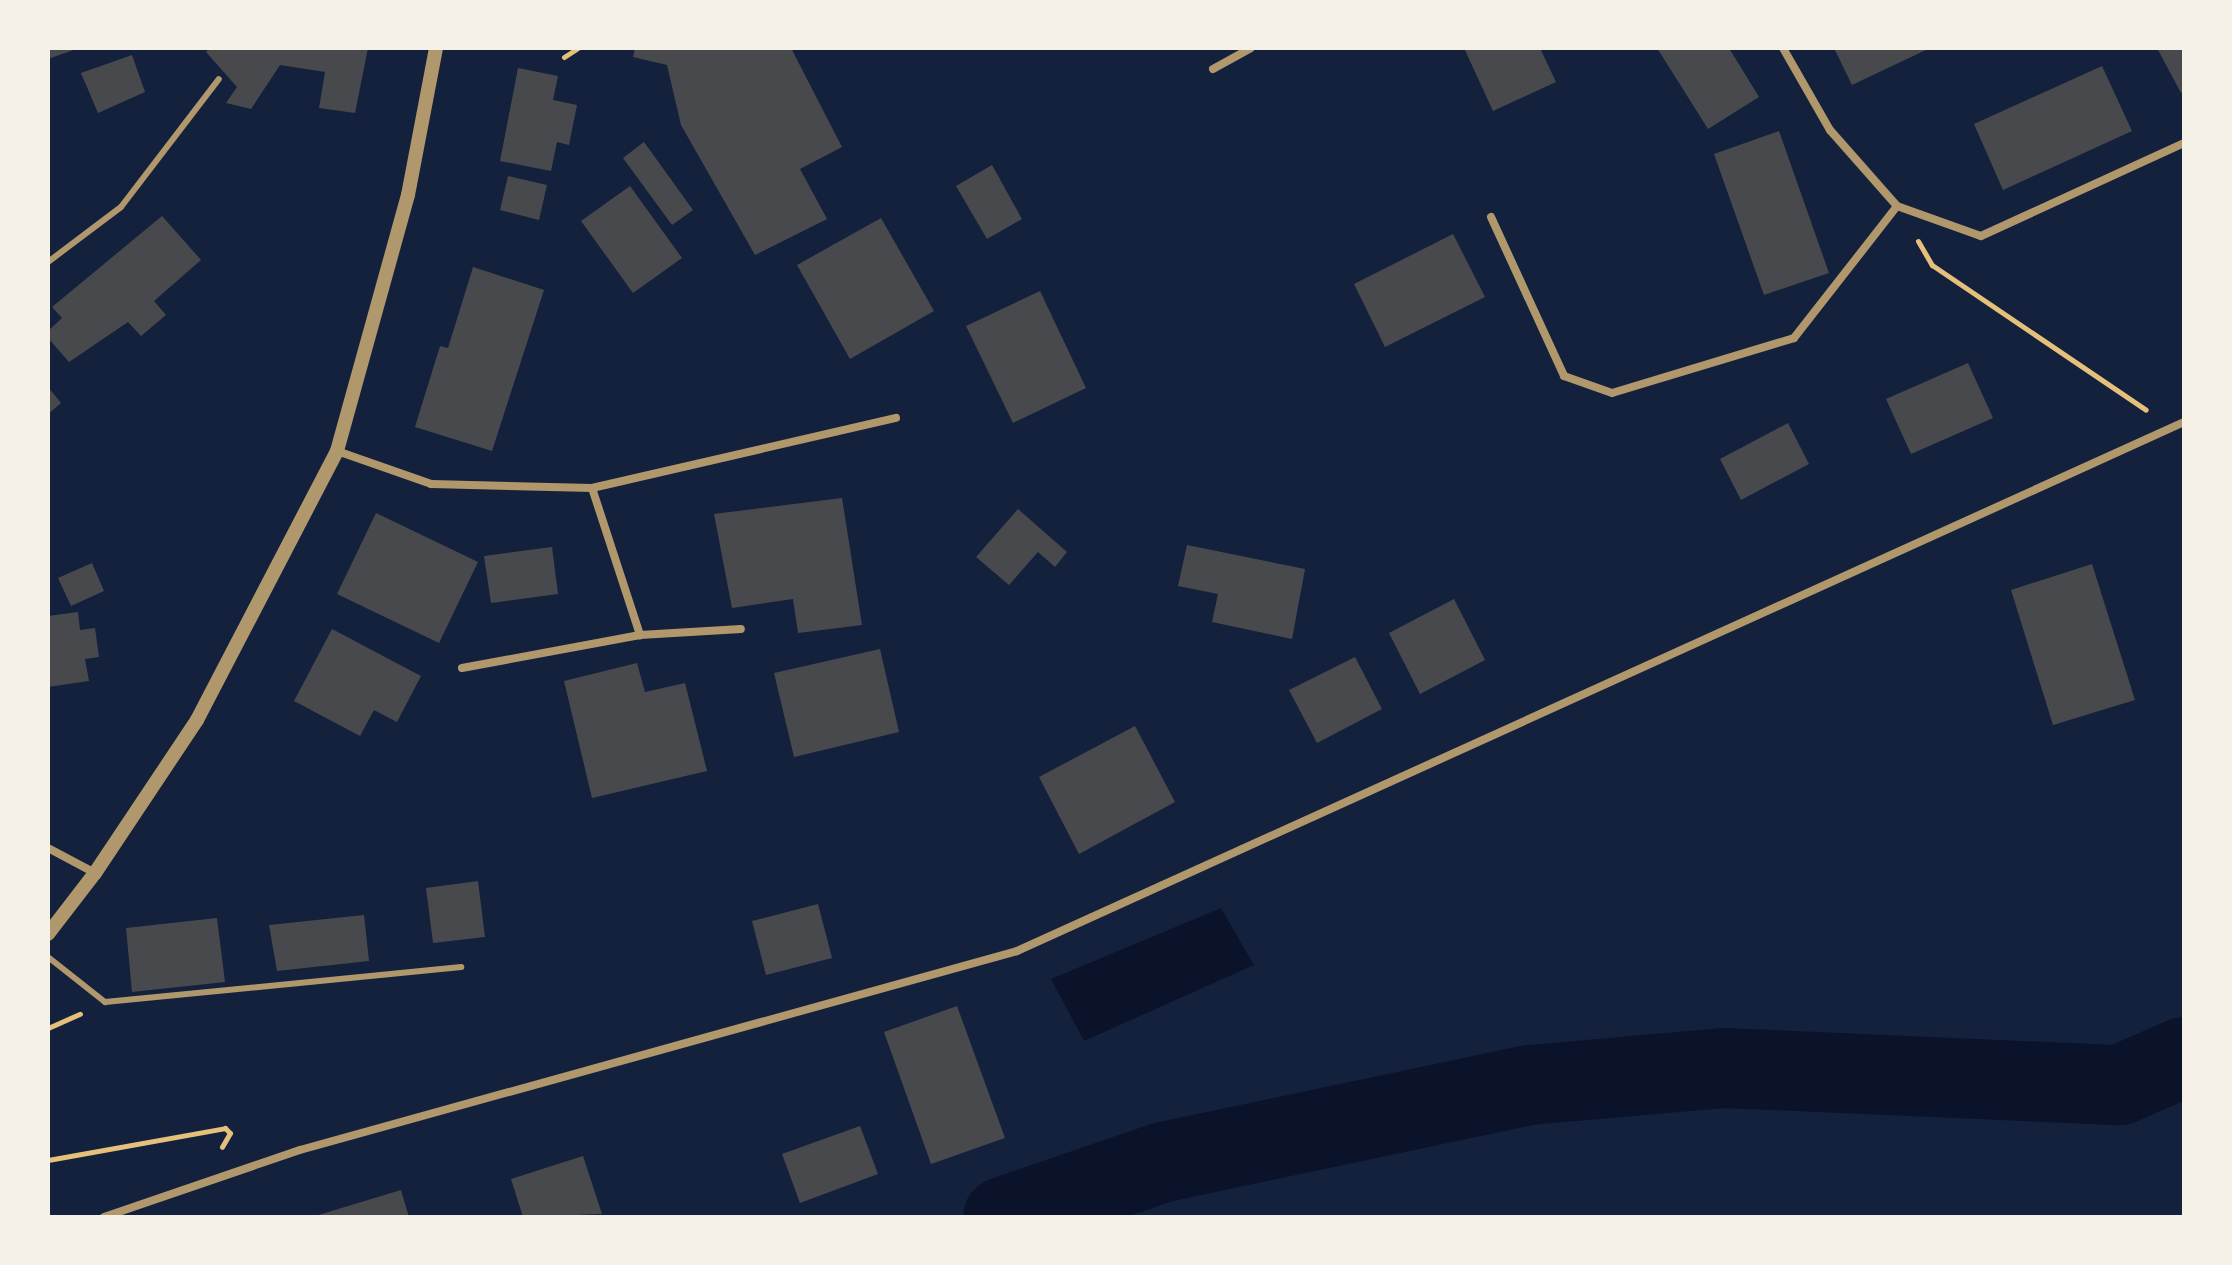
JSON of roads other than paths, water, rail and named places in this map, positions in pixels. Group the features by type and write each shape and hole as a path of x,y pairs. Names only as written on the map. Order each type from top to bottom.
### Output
{"street":[{"path":"48,934 95,873 197,720 337,451 408,195 436,48"},
{"path":"1213,69 1251,48"},
{"path":"1783,48 1830,130 1897,206 1981,236 2184,143"},
{"path":"1491,217 1564,376 1612,393 1794,338 1897,206"},
{"path":"337,451 431,484 592,488 896,418"},
{"path":"104,1217 300,1150 1017,951 2184,422"},
{"path":"592,488 640,635"},
{"path":"462,668 640,635 741,629"},
{"path":"48,848 95,873"}],"lane":[{"path":"48,262 121,207 219,79"},
{"path":"48,957 105,1002 461,967"}],"water":[{"path":"1221,908 1254,965 1084,1041 1051,979"}],"waterway":[{"path":"1003,1217 1164,1162 1530,1085 1725,1068 2120,1085 2184,1057"}]}
